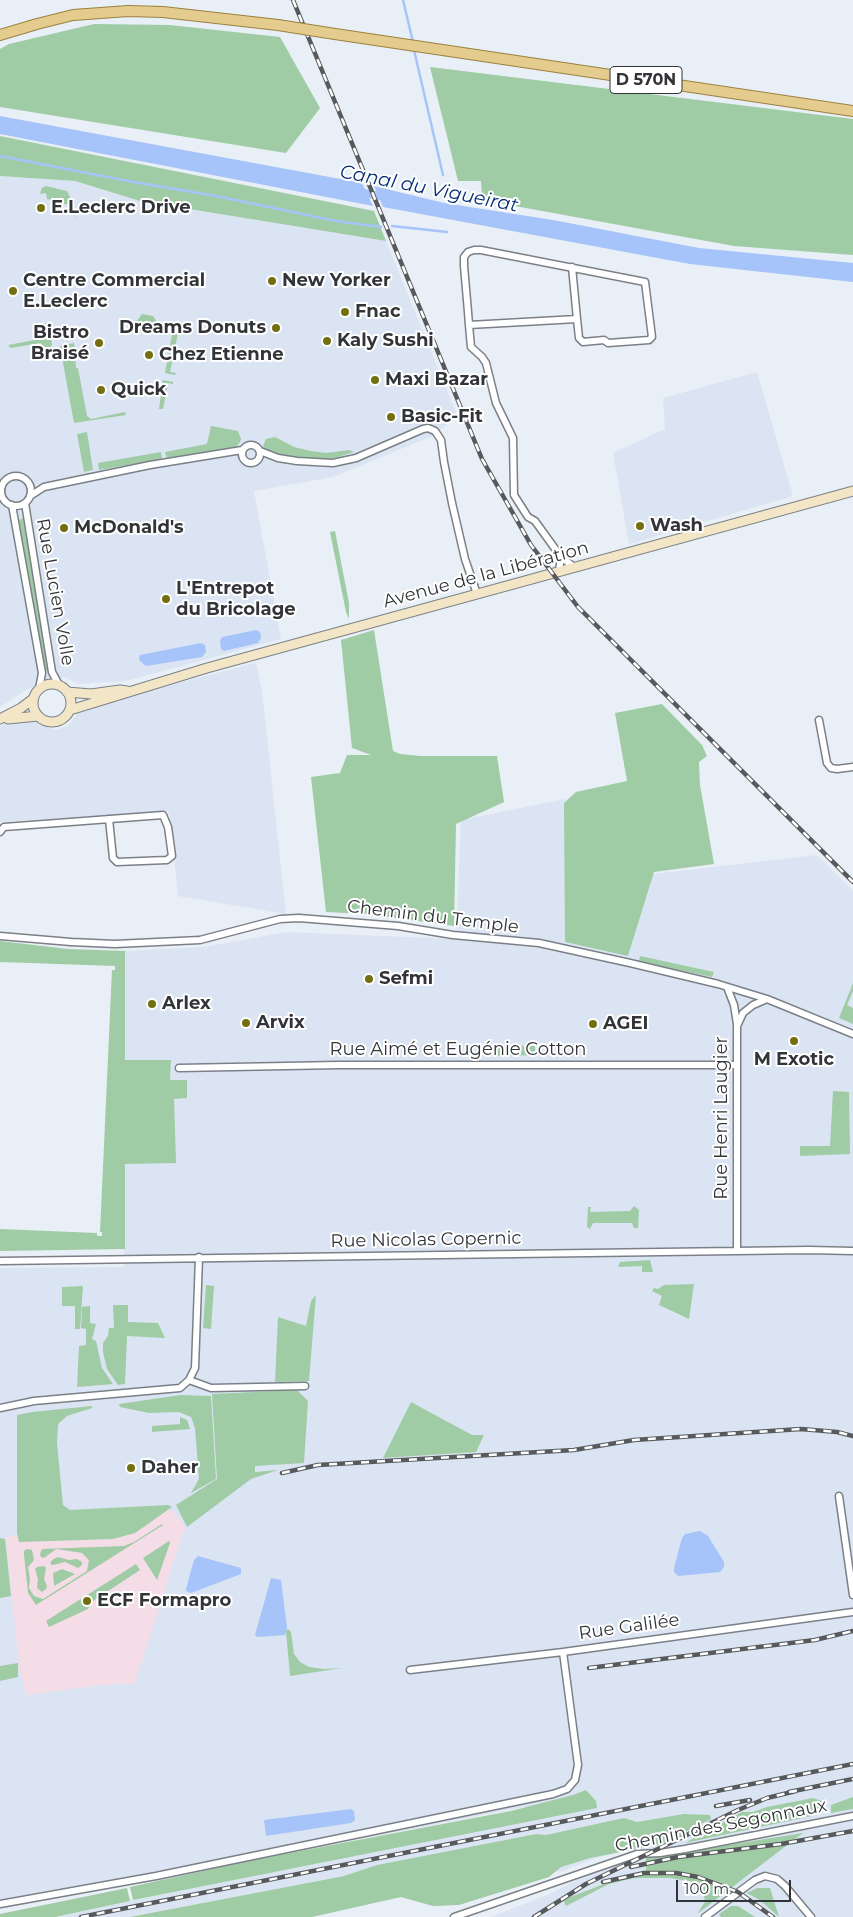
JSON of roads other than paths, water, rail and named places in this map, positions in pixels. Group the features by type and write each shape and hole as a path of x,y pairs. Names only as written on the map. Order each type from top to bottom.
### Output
{"main road":[{"name":"D 570N","path":"0,35 73,15 128,11 163,12 335,34 853,111"},
{"name":"Avenue de la Libération","path":"70,710 559,571 853,491"},
{"path":"0,720 33,699 39,689 48,684 58,685 67,692 70,698 70,710 64,718 55,722 48,722 38,716 33,699"},
{"name":"Avenue de la Libération","path":"67,692 91,694 120,690 128,692"},
{"path":"0,720 38,716"}],"street":[{"path":"572,267 579,338 583,342 604,340 608,343 649,340 652,338 645,282 572,267 481,250 468,252 464,257 471,347 486,363 496,403 513,438 514,496 528,518 535,521 561,556 574,567"},
{"path":"469,325 577,319"},
{"path":"260,451 278,458 316,463 333,463 356,458 428,428 435,431 441,440 452,503 465,559 477,594"},
{"path":"242,453 246,446 251,444 257,446 260,451 258,461"},
{"path":"242,453 248,463 278,458"},
{"path":"44,487 23,478 13,477 8,479 1,487 2,499 16,506 25,503 30,496 44,487 150,465 217,454 242,453"},
{"path":"27,481 31,490 30,496"},
{"name":"Rue Lucien Volle","path":"25,503 25,515 52,672 58,685"},
{"path":"12,505 42,673 39,689"},
{"path":"559,571 561,556"},
{"path":"819,720 827,763 831,768 837,769 853,767"},
{"path":"0,832 4,827 109,819 163,815 168,827 172,856 167,860 117,862 113,858 109,819"},
{"name":"Chemin du Temple","path":"0,936 115,944 200,940 280,919 318,919 398,926 453,935 539,944 630,963 767,999 853,1034"},
{"path":"727,987 734,1005 737,1026"},
{"name":"Rue Henri Laugier","path":"737,1251 737,1026 743,1013 753,1005 767,999"},
{"name":"Rue Aimé et Eugénie Cotton","path":"179,1068 340,1065 737,1064"},
{"name":"Rue Nicolas Copernic","path":"0,1261 853,1251"},
{"path":"0,1408 34,1400 180,1388 189,1380 195,1368 199,1258"},
{"path":"189,1380 212,1388 306,1386"},
{"path":"839,1496 853,1595"},
{"name":"Rue Galilée","path":"410,1670 563,1652 853,1612"},
{"path":"0,1904 148,1877 553,1794 567,1789 575,1780 578,1765 563,1652"},
{"name":"Chemin des Segonnaux","path":"454,1917 630,1856 685,1849 853,1816"},
{"path":"705,1917 755,1880 765,1876 776,1879 785,1886 811,1917"}],"water":[{"path":"0,116 362,183 373,206 0,134"},
{"path":"374,186 444,203 553,220 699,248 853,263 853,282 690,264 383,207"},
{"path":"256,630 260,632 261,638 258,643 224,651 221,649 220,641 222,637"},
{"path":"201,643 205,645 206,652 202,657 146,666 139,660 140,655"},
{"path":"700,1531 708,1536 724,1562 724,1567 720,1572 678,1576 674,1572 674,1568 682,1538 685,1534"},
{"path":"198,1556 241,1568 241,1574 191,1593 186,1591 194,1560"},
{"path":"271,1578 281,1580 287,1628 285,1635 257,1637 255,1635"},
{"path":"351,1809 354,1811 355,1820 351,1823 266,1836 264,1820"}],"waterway":[{"path":"403,0 413,42"},
{"path":"414,50 443,175"},
{"path":"0,156 216,196 336,221 381,227"},
{"name":"Canal du Vigueirat","path":"358,192 386,197"},
{"path":"392,226 447,232"}],"railway":[{"path":"293,0 482,459 531,545 578,607 853,882"},
{"path":"282,1473 318,1465 574,1450 634,1440 801,1429 837,1432 853,1436"},
{"path":"589,1668 815,1640 853,1631"},
{"path":"81,1917 853,1764"},
{"path":"789,1792 853,1779"},
{"path":"534,1917 586,1884 738,1810 767,1798 796,1791"},
{"path":"716,1806 750,1800"},
{"path":"631,1867 678,1857 781,1844 853,1831"},
{"path":"603,1882 644,1873 676,1873 698,1877 738,1892 773,1917"}],"place":[{"name":"E.Leclerc Drive","path":"41,208"},
{"name":"New Yorker","path":"272,281"},
{"name":"Centre Commercial E.Leclerc","path":"13,291"},
{"name":"Fnac","path":"345,312"},
{"name":"Dreams Donuts","path":"276,328"},
{"name":"Kaly Sushi","path":"327,341"},
{"name":"Bistro Braisé","path":"99,343"},
{"name":"Chez Etienne","path":"149,355"},
{"name":"Maxi Bazar","path":"375,380"},
{"name":"Quick","path":"101,390"},
{"name":"Basic-Fit","path":"391,417"},
{"name":"Wash","path":"640,526"},
{"name":"McDonald's","path":"64,528"},
{"name":"L'Entrepot du Bricolage","path":"166,599"},
{"name":"Sefmi","path":"369,979"},
{"name":"Arlex","path":"152,1004"},
{"name":"Arvix","path":"246,1023"},
{"name":"AGEI","path":"593,1024"},
{"name":"M Exotic","path":"794,1041"},
{"name":"Daher","path":"131,1468"},
{"name":"ECF Formapro","path":"87,1601"}]}
